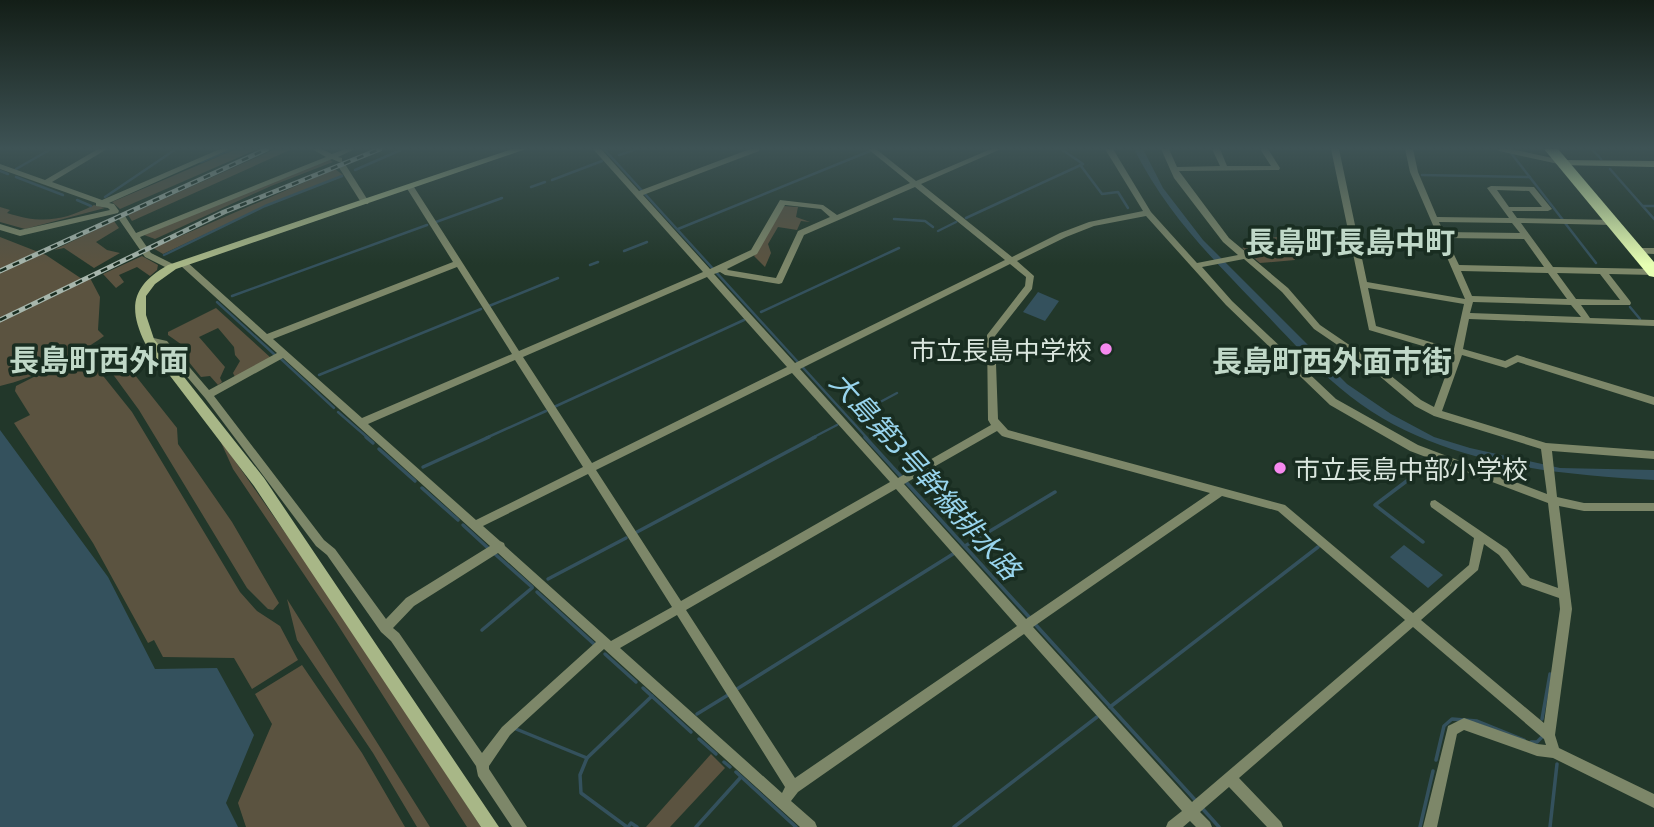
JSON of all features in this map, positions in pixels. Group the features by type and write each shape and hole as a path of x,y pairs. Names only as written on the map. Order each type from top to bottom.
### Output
{"highway":[{"path":"1583,188 1654,272"}],"street":[{"path":"0,227 20,233 95,214 115,212 111,206 57,188"},
{"path":"99,204 137,188"},
{"path":"135,236 253,188"},
{"path":"356,188 365,202"},
{"path":"408,188 178,266 158,275 142,289 139,301 142,324 149,340 259,482 491,827"},
{"path":"410,188 793,787"},
{"path":"636,188 715,270 798,366 1196,807 1205,827"},
{"path":"642,193 656,188"},
{"path":"715,270 779,281 801,233 905,188"},
{"path":"921,188 1030,276 1031,283 991,335 993,420 1005,433 1282,508 1549,735"},
{"path":"1133,188 1148,213 1229,303 1333,402 1414,448 1555,501 1584,507 1654,507"},
{"path":"1186,188 1217,230 1297,302 1317,327 1367,361 1407,395 1437,413 1546,451 1654,455"},
{"path":"1343,188 1373,328 1506,365 1517,358 1654,401"},
{"path":"1421,188 1458,268 1468,301 1458,352 1437,413"},
{"path":"1506,209 1548,209 1531,189 1491,188 1506,209 1514,220 1526,236 1550,270 1588,321"},
{"path":"362,422 754,251 783,202 823,206 836,218"},
{"path":"475,525 1079,228 1148,213"},
{"path":"122,218 148,255 178,266 284,353 810,827"},
{"path":"1434,219 1612,222"},
{"path":"1441,234 1526,236"},
{"path":"1637,251 1654,251"},
{"path":"1195,266 1247,256"},
{"path":"266,338 458,263"},
{"path":"1458,268 1654,272"},
{"path":"1364,284 1468,301 1627,303 1602,271"},
{"path":"1466,316 1654,323"},
{"path":"149,340 164,343 208,395 320,543 331,552 385,628 395,637 482,764 483,771 520,827"},
{"path":"208,395 284,353"},
{"path":"482,764 506,731 607,645 678,609 997,426"},
{"path":"1546,451 1555,501 1562,594 1566,609 1549,735 1554,752"},
{"path":"783,802 793,787 1221,491"},
{"path":"1436,504 1503,552 1526,582 1562,594"},
{"path":"1173,827 1474,567 1480,535"},
{"path":"385,628 410,602 500,546"},
{"path":"1430,827 1448,742 1457,725 1476,726 1537,750 1554,752 1654,801"},
{"path":"1230,778 1276,827"}],"shaded area":[{"path":"146,188 169,188 120,209 112,202"},
{"path":"189,188 206,188 132,221 128,215"},
{"path":"257,188 268,188 155,239 144,235"},
{"path":"292,188 311,188 265,206 163,254 153,248"},
{"path":"94,205 105,208 25,229 0,222 0,207 10,210 7,213 41,220 72,215"},
{"path":"784,206 798,207 796,217 810,222 801,221 797,230 778,227 768,244 771,253 765,267 754,256"},
{"path":"114,221 119,228 96,242 107,250 120,253 94,268 64,248 54,250"},
{"path":"1281,229 1301,229 1305,245 1290,246 1295,260 1260,263 1242,248 1256,244 1258,240 1283,236"},
{"path":"0,237 46,255 85,281 90,278 100,297 98,330 104,336 54,366 0,386"},
{"path":"142,256 158,265 157,270 150,276 137,267 119,275 124,282 116,288 103,274"},
{"path":"216,308 271,358 235,377 233,373 240,361 235,355 234,347 218,328 199,337 225,367 220,378 222,382 218,385 210,376 201,377 188,361 185,347 168,335 168,332"},
{"path":"73,357 88,357 132,412 240,592 257,611 280,626 298,660 252,689 234,658 163,657 154,640 148,643 93,543 14,423 30,415 15,391 16,386"},
{"path":"127,365 177,428 178,444 232,522 279,603 273,610 268,609 247,588 139,410 112,373"},
{"path":"219,438 344,617 481,827 467,827 336,622 233,469"},
{"path":"287,599 430,827 417,827 373,753 297,640"},
{"path":"302,665 362,753 405,827 246,827 238,803 272,724 255,694"},
{"path":"711,754 725,768 670,827 646,827"}],"water":[{"path":"1157,188 1163,188 1203,240 1347,384 1391,414 1434,437 1470,448 1560,468 1654,470 1654,480 1571,474 1488,460 1410,433 1374,413 1317,368 1203,248"},
{"path":"1038,292 1059,301 1045,321 1023,312"},
{"path":"0,430 108,577 155,669 217,668 254,735 226,803 238,827 0,827"},
{"path":"1404,545 1443,575 1428,588 1390,557"}],"waterway":[{"path":"44,188 63,195"},
{"path":"105,197 119,188"},
{"path":"164,255 265,206 312,188"},
{"name":"大島第3号幹線排水路","path":"639,188 867,438"},
{"path":"678,229 780,188"},
{"path":"966,218 1032,188"},
{"path":"1097,188 1102,194 1118,192 1128,208"},
{"path":"1538,188 1563,220"},
{"path":"1626,188 1654,219"},
{"path":"436,222 502,198"},
{"path":"77,200 91,206"},
{"path":"1643,206 1654,206"},
{"path":"894,219 925,221 933,227"},
{"path":"938,231 956,222"},
{"path":"1565,223 1596,263"},
{"path":"232,296 427,225"},
{"path":"624,251 647,242"},
{"path":"761,312 899,248"},
{"path":"590,265 598,262"},
{"path":"489,306 558,278"},
{"path":"217,302 275,355"},
{"path":"1630,307 1640,319"},
{"path":"319,375 481,309"},
{"path":"554,407 744,320"},
{"path":"280,358 334,408"},
{"path":"856,415 897,393"},
{"path":"486,438 546,411"},
{"path":"338,412 368,438"},
{"path":"812,438 837,425"},
{"path":"366,437 373,443"},
{"path":"423,467 489,437"},
{"path":"637,532 815,437"},
{"name":"大島第3号幹線排水路","path":"865,437 1030,618"},
{"path":"379,449 415,481"},
{"path":"1412,477 1375,505 1423,542"},
{"path":"422,488 458,520"},
{"path":"965,546 1055,492"},
{"path":"463,525 488,548"},
{"path":"548,579 626,538"},
{"path":"1110,707 1318,547"},
{"path":"495,554 532,587"},
{"path":"737,689 953,554"},
{"path":"482,630 532,588"},
{"path":"537,592 594,644"},
{"name":"大島第3号幹線排水路","path":"1034,623 1110,707"},
{"path":"605,654 636,682"},
{"path":"1542,719 1550,674"},
{"path":"643,688 652,696"},
{"path":"697,714 728,695"},
{"path":"587,758 652,696"},
{"path":"652,696 691,732"},
{"name":"大島第3号幹線排水路","path":"1110,707 1197,802"},
{"path":"954,827 1097,717"},
{"path":"1436,760 1444,726 1452,719 1477,721 1524,740"},
{"path":"516,729 587,758"},
{"path":"1531,742 1537,742 1542,737"},
{"path":"699,739 716,754"},
{"path":"587,758 580,775 581,793 627,827"},
{"path":"724,762 730,767"},
{"path":"1550,827 1557,764"},
{"path":"1420,827 1433,771"},
{"path":"736,772 796,827"},
{"path":"696,827 741,777"},
{"name":"大島第3号幹線排水路","path":"1201,807 1219,827"},
{"path":"628,827 631,823 637,827"}],"railway":[{"path":"0,271 183,188"},
{"path":"0,320 224,212 284,188"}],"place":[{"name":"市立長島中学校","path":"1106,349"},
{"name":"市立長島中部小学校","path":"1280,468"}],"district":[{"name":"長島町長島中町","path":"1350,241"},
{"name":"長島町西外面","path":"99,359"},
{"name":"長島町西外面市街","path":"1332,360"}]}
